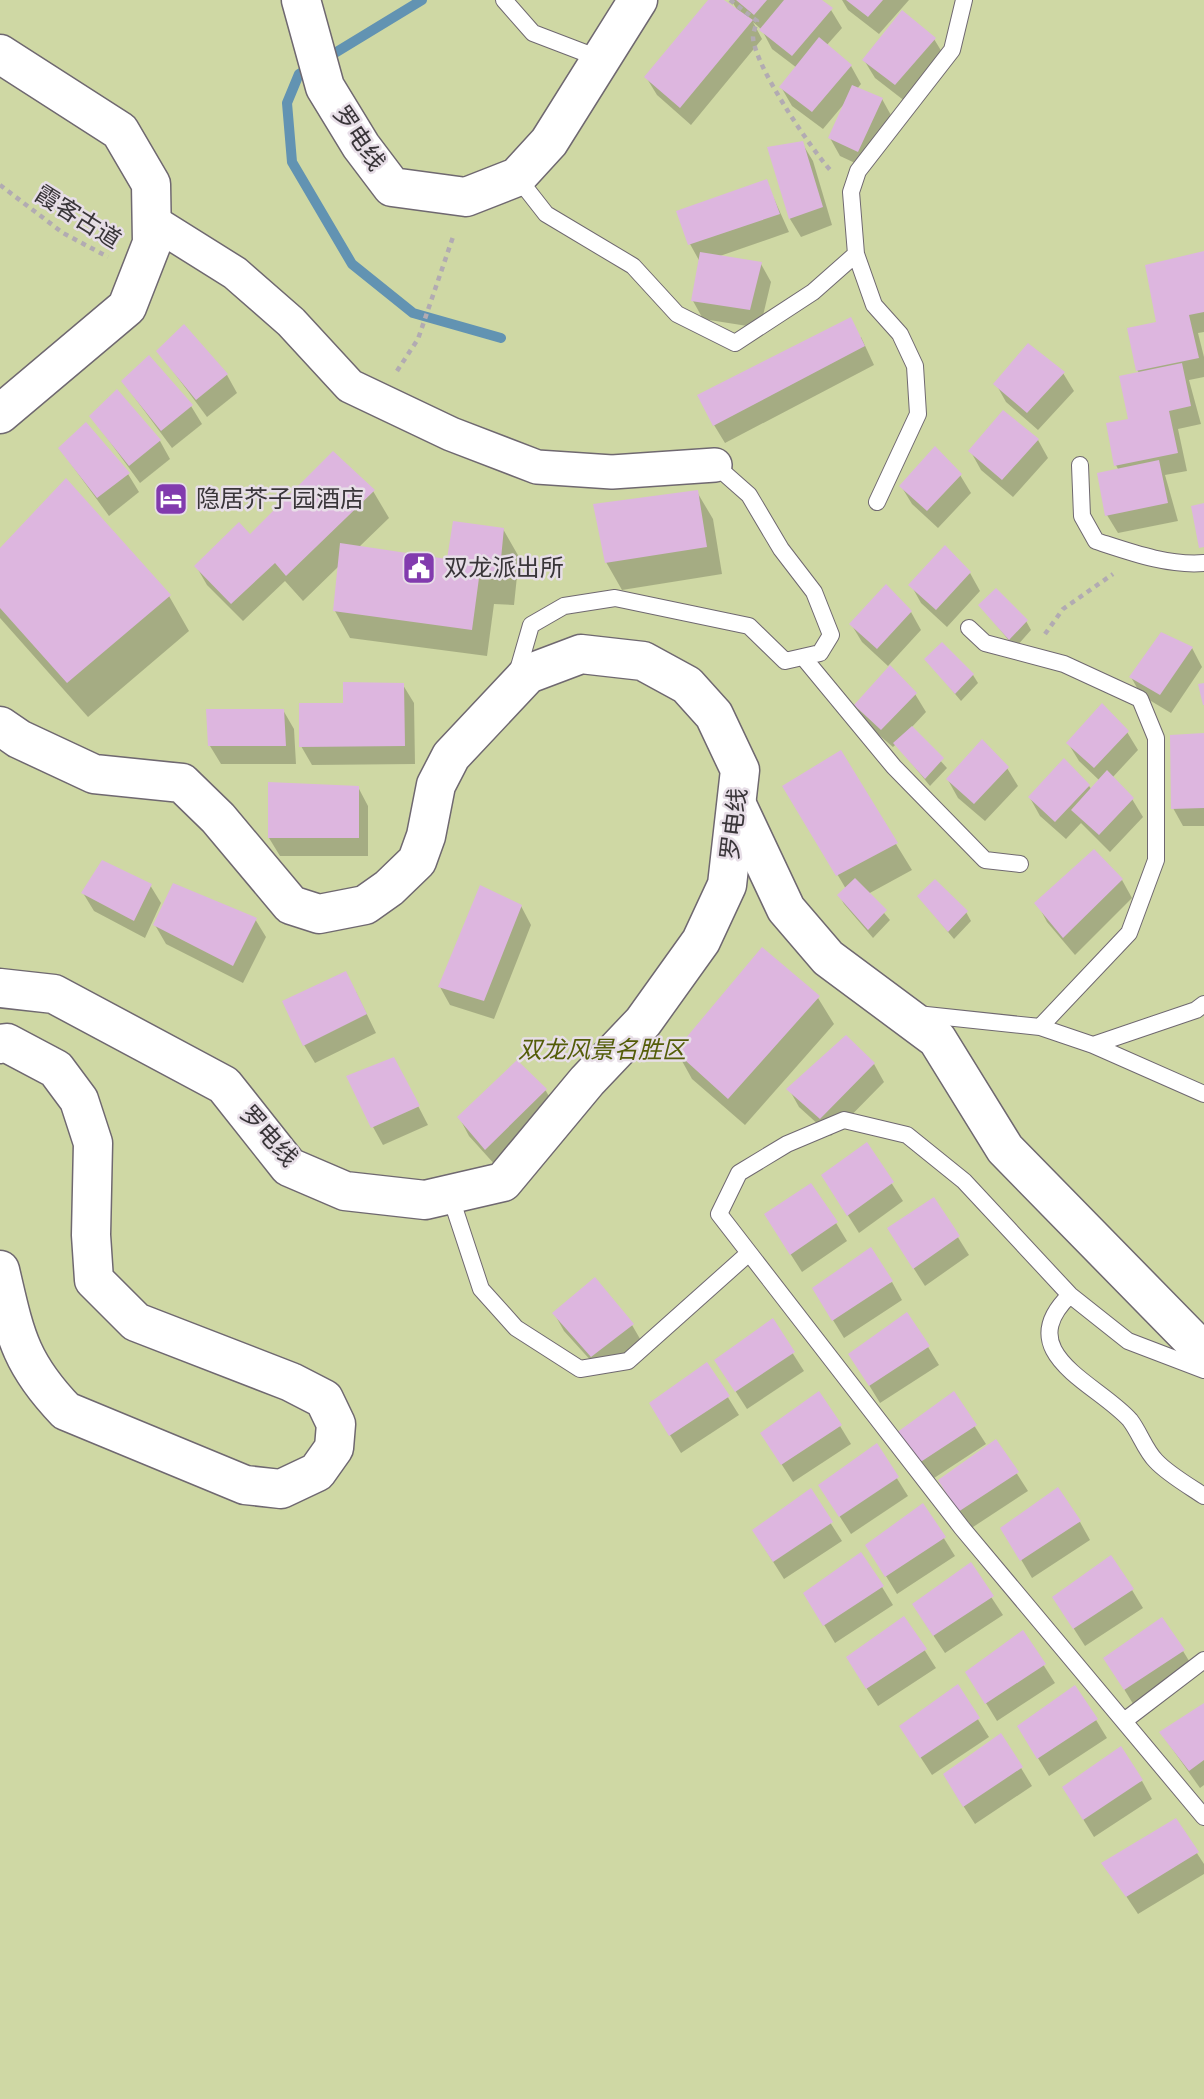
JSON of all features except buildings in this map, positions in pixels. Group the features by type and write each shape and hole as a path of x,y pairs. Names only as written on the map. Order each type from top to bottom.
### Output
{"street":[{"name":"罗电线","path":"301,0 326,87 361,146 392,187 466,197 517,177 550,142 638,0"},
{"path":"0,54 120,131 151,184 152,221 152,243 127,307 0,414"},
{"path":"152,221 235,273 291,323 350,386 451,434 537,467 612,472 715,465"},
{"name":"罗电线","path":"0,726 19,739 94,774 182,783 218,818 291,905 319,914 365,905 389,888 417,862 426,836 436,785 451,756 528,674 581,654 643,661 687,685 714,715 740,770 738,807 727,885 701,941 643,1022 587,1081 503,1182 425,1200 345,1191 289,1167 224,1085 54,994 0,988"},
{"path":"738,807 786,909 828,958 937,1039 1005,1149 1193,1341 1204,1346"},
{"path":"0,1044 7,1043 56,1069 79,1100 93,1143 91,1235 94,1280 136,1322 291,1382 324,1399 336,1424 334,1448 317,1472 281,1489 244,1485 66,1411 44,1388 19,1347 0,1270"}],"lane":[{"path":"505,0 534,33 601,59"},
{"path":"877,502 918,414 915,366 900,334 874,305 856,254 851,192 858,171 952,50 964,0"},
{"path":"517,177 545,214 633,266 677,314 735,343 813,292 856,254"},
{"path":"1080,464 1082,516 1096,541 1136,554 1189,564 1204,563"},
{"path":"513,689 531,625 564,606 615,598 749,626 785,661 820,653 831,635 814,592 781,549 749,495 715,465"},
{"path":"969,628 985,643 1064,664 1140,699 1156,738 1156,860 1129,933 1040,1027"},
{"path":"803,657 894,767 985,860 1020,864"},
{"path":"1093,1045 1196,1010 1204,1004"},
{"path":"901,1012 1040,1027 1093,1045 1204,1094"},
{"path":"1204,1370 1128,1341 1070,1295 964,1181 907,1135 844,1120 787,1144 739,1173 719,1214 962,1528 1204,1817"},
{"path":"450,1194 481,1289 516,1328 580,1369 628,1361 749,1253"},
{"path":"1070,1295 1054,1311 1049,1338 1060,1362 1129,1420 1156,1462 1204,1496"},
{"path":"1124,1721 1204,1660"}],"path":[{"path":"730,0 757,21 753,38 764,68 817,156 851,192"},
{"name":"霞客古道","path":"0,185 63,233 140,274"},
{"path":"418,339 466,197"},
{"path":"1031,655 1063,609 1094,590 1136,554"}],"green space":[{"name":"双龙风景名胜区","path":"0,0 1204,0 1204,2099 0,2099"}],"waterway":[{"path":"325,59 422,0"},
{"path":"311,67 299,74 287,103 292,162 352,264 413,313 501,338"}],"place":[{"name":"隐居芥子园酒店","path":"171,499"},
{"name":"双龙派出所","path":"419,568"}]}
